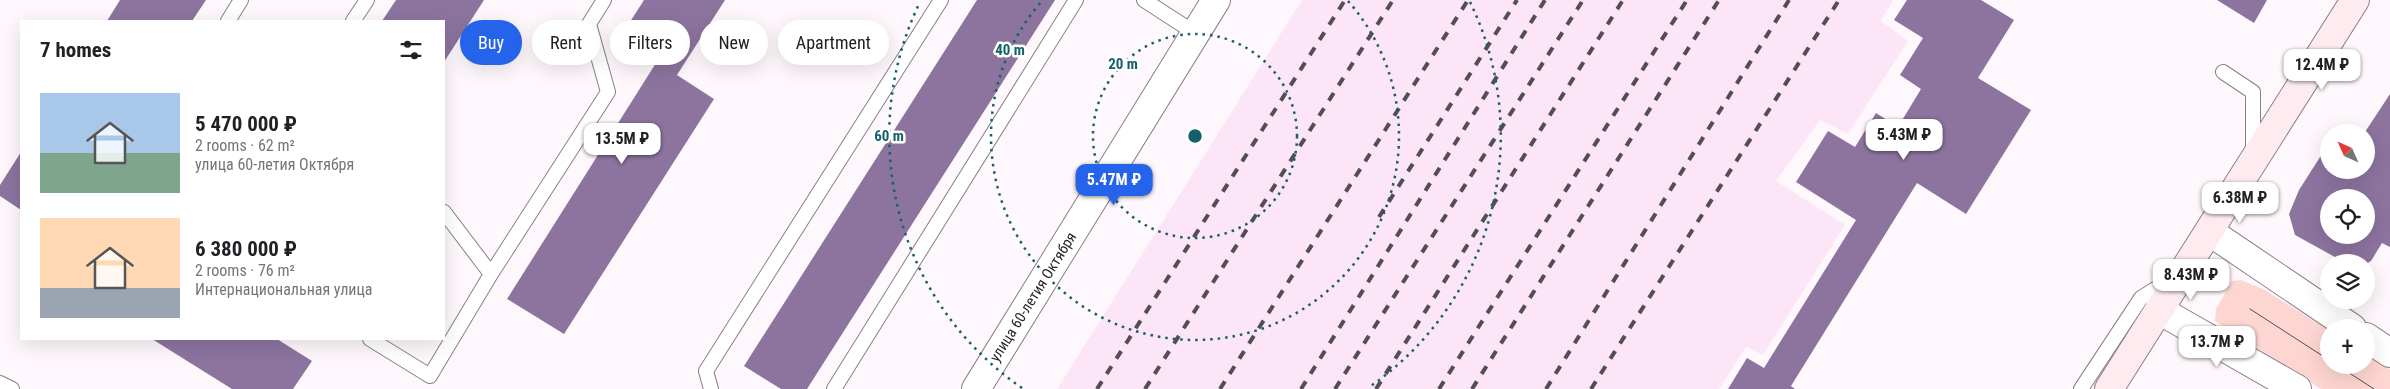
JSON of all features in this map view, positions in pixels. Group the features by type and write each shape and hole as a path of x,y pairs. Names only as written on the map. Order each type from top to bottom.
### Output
{"main road":[{"path":"2109,389 2355,0"}],"street":[{"name":"улица 60-летия Октября","path":"976,389 1216,0"},
{"path":"2210,232 2339,319"},
{"path":"2159,310 2297,389"},
{"path":"2375,343 2390,353"}],"lane":[{"path":"229,20 242,0"},
{"path":"354,20 367,0"},
{"path":"372,340 430,376 491,274 608,92 589,24 604,0"},
{"path":"711,389 706,371 941,0"},
{"path":"834,389 1076,0"},
{"path":"1144,0 1195,33"},
{"path":"2228,76 2253,92 2253,159"},
{"path":"445,213 491,274"},
{"path":"2081,389 2141,298 2186,269"},
{"path":"0,383 12,389"}],"shaded area":[{"path":"1302,0 1893,0 1881,21 1908,41 1848,134 1820,120 1776,181 1845,225 1763,355 1746,347 1719,389 1057,389"},
{"path":"2241,280 2263,289 2320,324 2320,374 2375,374 2375,360 2390,369 2390,389 2321,389 2215,321 2216,309 2232,281"}],"building":[{"path":"120,0 206,0 193,20 108,20"},
{"path":"396,0 484,0 471,20 460,20 460,37 445,60 445,20 383,20"},
{"path":"644,0 725,0 712,20 700,20 700,39 690,55 690,20 631,20"},
{"path":"977,0 1055,0 807,389 781,389 744,366"},
{"path":"1907,0 1981,0 2014,20 1978,78 2031,110 1966,214 1917,183 1791,386 1795,389 1728,389 1747,358 1764,368 1856,220 1796,182 1828,131 1855,147 1876,113 1898,127 1921,89 1900,75 1923,38 1894,20"},
{"path":"2217,0 2267,0 2254,23"},
{"path":"655,65 683,65 677,75 714,99 564,334 507,299"},
{"path":"2390,94 2390,247 2382,243 2375,254 2329,254 2295,235 2289,214 2299,190 2320,157 2320,179 2375,179 2375,124 2370,124"},
{"path":"20,154 20,209 0,196 0,185"},
{"path":"154,340 279,340 312,361 293,389 232,389"}],"tram line":[{"path":"2250,309 2320,354"},
{"path":"2351,374 2374,389"}],"railway":[{"path":"1097,389 1345,0"},
{"path":"1145,389 1393,0"},
{"path":"1220,389 1468,0"},
{"path":"1379,217 1517,0"},
{"path":"1301,389 1545,0"},
{"path":"1335,389 1583,0"},
{"path":"1376,389 1623,0"},
{"path":"1439,389 1687,0"},
{"path":"1472,389 1719,0"},
{"path":"1546,389 1789,0"},
{"path":"1591,389 1839,0"}]}
